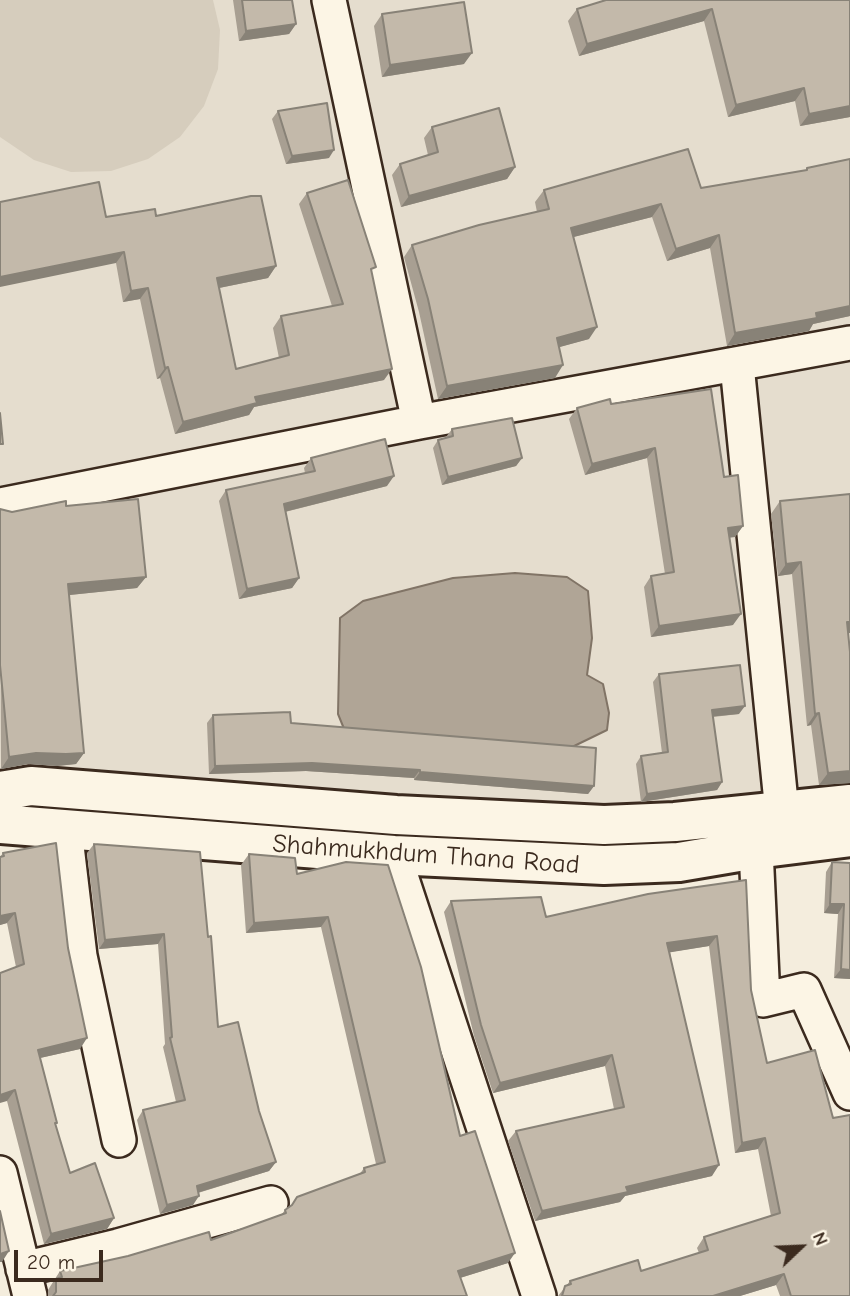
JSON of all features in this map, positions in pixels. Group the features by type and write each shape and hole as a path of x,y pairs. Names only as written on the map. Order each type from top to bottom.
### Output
{"main road":[{"name":"Shahmukhdum Thana Road","path":"0,791 31,786 396,815 604,825 675,822 850,804"},
{"name":"Shahmukhdum Thana Road","path":"0,824 394,855 604,866 679,862 850,837"}],"street":[{"path":"329,0 419,422"},
{"path":"0,505 419,422 850,343"},
{"path":"737,365 782,812"},
{"path":"65,829 80,956 118,1140"},
{"path":"756,849 763,1000 804,990 850,1093"},
{"path":"394,855 539,1296"},
{"path":"0,1173 27,1283 118,1246 271,1202"}],"shaded area":[{"path":"0,0 850,0 850,831 683,853 0,821"},
{"path":"0,0 213,0 220,30 218,69 204,106 180,137 148,159 111,171 71,172 34,160 0,137"},
{"path":"515,573 567,577 588,591 592,638 587,675 603,684 609,713 607,730 568,749 349,741 338,714 340,618 363,601 453,578"}],"building":[{"path":"242,0 292,0 296,24 246,31"},
{"path":"606,0 850,0 850,106 809,114 804,88 736,105 712,9 587,44 577,9"},
{"path":"464,2 472,53 390,65 382,14"},
{"path":"327,103 334,150 292,156 278,111"},
{"path":"499,108 515,167 409,196 400,164 438,152 432,127"},
{"path":"688,149 701,188 807,170 850,159 850,306 816,313 817,318 735,333 719,235 676,249 661,204 571,228 597,327 557,338 563,365 447,386 428,299 412,245 479,225 549,209 544,190"},
{"path":"348,180 376,267 371,269 392,369 255,397 257,403 183,422 168,367 165,368 148,288 131,291 124,252 0,277 0,202 99,182 106,217 155,209 156,216 261,196 276,266 217,278 236,369 289,355 281,316 343,304 307,193"},
{"path":"711,389 724,477 738,475 743,526 728,528 741,614 659,626 651,576 674,572 655,448 592,464 577,408 610,399 611,404"},
{"path":"0,413 3,444 0,444"},
{"path":"512,418 522,458 448,477 438,440 453,436 452,429"},
{"path":"385,439 394,476 284,504 299,578 247,589 226,490 315,471 311,458"},
{"path":"850,494 850,622 847,622 850,652 850,771 828,773 819,713 815,714 801,562 786,564 780,501"},
{"path":"138,499 146,577 68,584 84,753 36,753 9,757 0,665 0,509 12,512 66,501 66,506"},
{"path":"740,665 745,706 712,710 722,782 647,794 641,756 668,752 659,674"},
{"path":"290,712 291,723 596,748 594,786 312,763 215,766 213,715"},
{"path":"56,843 68,948 87,1038 38,1050 70,1173 95,1163 114,1218 51,1234 15,1090 0,1095 0,973 24,964 15,913 0,916 0,857 4,856 3,853"},
{"path":"94,844 200,852 208,937 211,936 218,1027 238,1022 259,1111 276,1162 197,1186 199,1196 167,1205 143,1110 185,1100 170,1038 164,934 105,940"},
{"path":"249,854 295,858 297,874 346,862 388,865 421,967 460,1136 475,1131 515,1253 458,1271 467,1296 53,1296 56,1292 56,1279 62,1277 60,1271 128,1256 209,1232 211,1240 286,1213 285,1210 297,1197 365,1172 364,1168 385,1162 328,917 254,923"},
{"path":"832,862 850,863 850,970 841,969 844,904 830,904"},
{"path":"746,880 751,990 767,1063 815,1050 833,1118 850,1115 850,1296 791,1296 784,1274 713,1296 562,1296 565,1286 571,1284 570,1281 638,1260 641,1271 708,1250 704,1237 780,1213 765,1138 742,1143 717,936 667,943 719,1165 626,1187 628,1192 542,1211 516,1131 624,1107 612,1055 500,1083 481,1025 451,901 541,897 546,917 648,894"},
{"path":"0,1211 9,1251 0,1254"}]}
